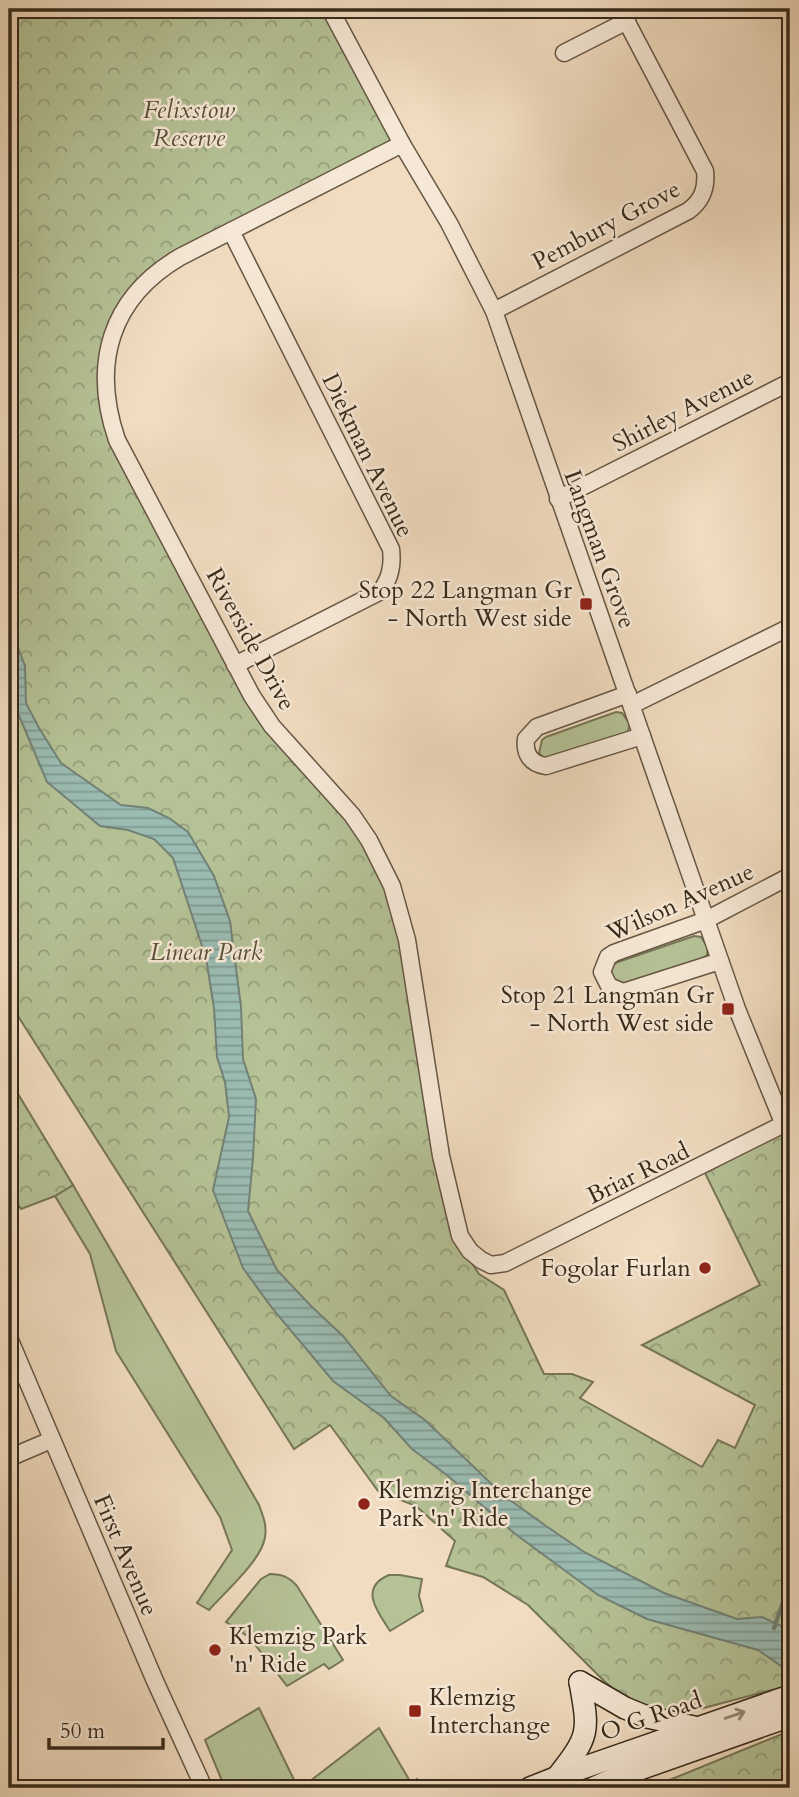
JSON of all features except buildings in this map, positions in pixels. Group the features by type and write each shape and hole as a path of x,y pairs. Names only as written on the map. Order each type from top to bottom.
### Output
{"main road":[{"path":"557,1777 581,1747 587,1722 580,1682 625,1708 647,1717 696,1728"},
{"name":"O G Road","path":"593,1788 629,1762 696,1728 790,1706"},
{"name":"O G Road","path":"530,1788 557,1777 629,1762 790,1706"}],"street":[{"name":"Langman Grove","path":"330,9 402,144 449,223 494,311 720,961 766,1086 787,1123"},
{"path":"564,53 624,15"},
{"name":"Pembury Grove","path":"494,311 688,211 704,194 705,171 624,15"},
{"name":"Riverside Drive","path":"402,144 164,266 130,300 114,329 106,358 104,385 108,414 117,440 235,664 272,726 352,815 382,862 400,908 407,940 441,1156 460,1236 470,1251 481,1260 491,1265 505,1264"},
{"name":"Diekman Avenue","path":"231,231 391,549 392,560 391,574 380,591 235,664"},
{"name":"Shirley Avenue","path":"558,499 790,382"},
{"path":"642,736 545,766 531,760 526,752 526,739 530,731 537,727 630,700 790,627"},
{"name":"Wilson Avenue","path":"720,961 623,992 609,986 603,978 603,965 614,953 706,920 790,876"},
{"name":"Briar Road","path":"505,1264 787,1123"},
{"name":"First Avenue","path":"9,1338 155,1681 204,1788"},
{"path":"9,1458 51,1440"}],"green space":[{"name":"Linear Park","path":"9,9 330,9 402,144 231,231 130,300 103,396 239,684 360,832 391,894 460,1245 479,1274 504,1290 544,1374 572,1374 593,1382 580,1398 702,1467 718,1440 735,1448 755,1405 642,1345 760,1285 705,1173 790,1129 790,1685 700,1709 665,1713 633,1705 604,1681 528,1605 483,1577 446,1566 455,1541 416,1506 378,1491 330,1425 294,1449 9,1002"},
{"path":"616,712 622,713 630,724 624,736 544,759 539,753 542,740 546,737"},
{"path":"694,936 701,937 708,948 707,955 702,960 623,987 616,985 611,972 613,965"},
{"path":"9,1079 73,1185 55,1196 21,1209 9,1190"},
{"path":"73,1185 259,1505 263,1517 265,1537 257,1556 209,1610 197,1603 232,1550 220,1517 116,1351 90,1254 55,1196"},
{"path":"270,1574 285,1577 297,1586 343,1660 329,1669 324,1664 287,1686 249,1637 226,1622 261,1579"},
{"path":"389,1575 422,1579 419,1596 423,1611 390,1631 373,1601 374,1587"},
{"path":"259,1708 298,1788 225,1788 205,1740"},
{"path":"379,1728 411,1783 417,1779 423,1788 301,1788"},
{"path":"790,1732 790,1788 650,1788"}],"water":[{"path":"9,624 25,666 26,703 61,763 121,805 148,808 169,818 188,832 214,876 230,921 241,1007 243,1059 256,1099 248,1211 277,1270 343,1336 391,1396 425,1420 503,1495 584,1552 664,1593 737,1619 762,1617 790,1630 790,1672 758,1650 647,1619 598,1595 514,1533 412,1449 384,1418 333,1381 272,1308 243,1268 213,1190 229,1117 225,1082 217,1057 214,1008 206,958 173,858 154,839 128,830 100,826 47,782 9,697"}],"waterway":[{"path":"774,1628 790,1583"}],"place":[{"name":"Stop 22 Langman Gr - North West side","path":"586,604"},
{"name":"Stop 21 Langman Gr - North West side","path":"728,1009"},
{"name":"Fogolar Furlan","path":"705,1268"},
{"name":"Klemzig Interchange Park 'n' Ride","path":"364,1504"},
{"name":"Klemzig Park 'n' Ride","path":"215,1650"},
{"name":"Klemzig Interchange","path":"415,1711"}],"park label":[{"name":"Felixstow Reserve","path":"189,124"}]}
